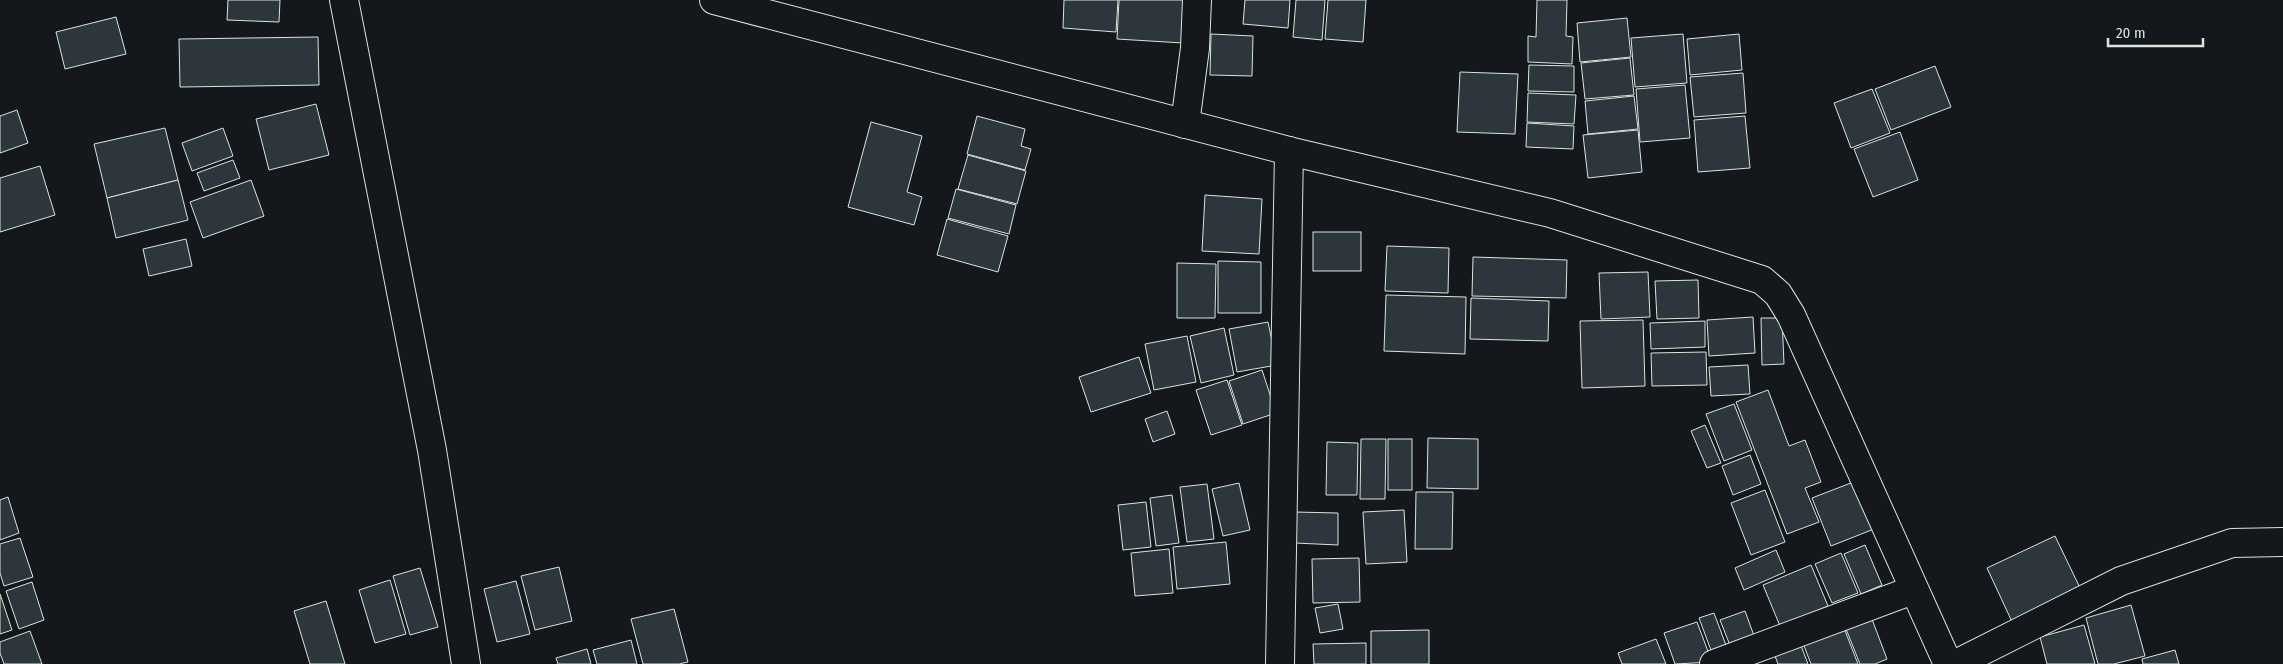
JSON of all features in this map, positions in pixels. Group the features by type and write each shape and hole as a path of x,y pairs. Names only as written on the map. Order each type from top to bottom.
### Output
{"street":[{"path":"344,0 432,450 466,664"},
{"path":"714,0 1289,151 1550,213 1762,280 1778,294 1791,315 1913,590 1948,664"},
{"path":"1184,124 1198,0"},
{"path":"1280,664 1289,151"},
{"path":"1956,664 2121,581 2232,542 2283,542"},
{"path":"1714,664 1913,590"}],"building":[{"path":"228,0 280,0 279,22 227,20"},
{"path":"1064,0 1118,0 1116,32 1063,28"},
{"path":"1119,0 1185,0 1183,43 1117,39"},
{"path":"1245,0 1290,0 1288,28 1243,24"},
{"path":"1296,0 1325,0 1322,40 1293,37"},
{"path":"1328,0 1366,0 1363,42 1325,39"},
{"path":"1537,0 1567,0 1566,36 1573,37 1572,64 1528,62 1528,36 1536,37"},
{"path":"116,17 126,54 65,69 56,32"},
{"path":"1627,18 1631,57 1580,62 1577,23"},
{"path":"1211,34 1253,36 1252,76 1210,75"},
{"path":"1683,34 1687,83 1635,87 1631,38"},
{"path":"1739,34 1742,70 1690,75 1687,39"},
{"path":"318,37 319,85 180,87 179,39"},
{"path":"1630,58 1634,95 1585,99 1581,63"},
{"path":"1529,65 1574,66 1574,92 1528,91"},
{"path":"1935,66 1951,107 1891,130 1875,89"},
{"path":"1460,72 1518,74 1515,134 1457,132"},
{"path":"1743,73 1746,113 1694,117 1690,77"},
{"path":"1685,85 1690,138 1640,142 1636,89"},
{"path":"1872,89 1890,133 1851,148 1834,103"},
{"path":"1528,93 1576,95 1574,124 1527,122"},
{"path":"1634,96 1638,129 1588,134 1585,101"},
{"path":"316,104 329,155 269,170 256,119"},
{"path":"17,110 28,143 0,153 0,116"},
{"path":"977,116 1025,129 1021,146 1031,149 1025,170 967,154"},
{"path":"1745,116 1750,168 1698,172 1694,120"},
{"path":"871,122 922,136 907,192 922,197 914,225 848,207"},
{"path":"1527,123 1574,126 1573,149 1526,147"},
{"path":"165,128 178,180 107,198 94,144"},
{"path":"223,128 233,156 192,171 182,143"},
{"path":"1638,130 1642,172 1588,178 1583,135"},
{"path":"1900,132 1918,180 1873,197 1854,149"},
{"path":"968,155 1026,171 1017,204 958,189"},
{"path":"233,160 240,178 204,191 197,173"},
{"path":"40,166 55,215 0,232 0,178"},
{"path":"178,180 188,220 116,238 107,198"},
{"path":"251,180 264,216 203,238 190,202"},
{"path":"956,189 1016,205 1009,234 948,218"},
{"path":"1205,195 1262,199 1259,254 1202,251"},
{"path":"947,219 1008,236 998,272 937,255"},
{"path":"1313,232 1361,232 1361,271 1313,271"},
{"path":"186,239 192,266 149,276 143,249"},
{"path":"1387,246 1449,248 1448,293 1385,291"},
{"path":"1473,257 1567,260 1566,298 1472,296"},
{"path":"1218,261 1261,262 1261,313 1218,313"},
{"path":"1177,263 1216,264 1215,318 1177,318"},
{"path":"1648,272 1650,317 1601,319 1599,273"},
{"path":"1698,280 1699,318 1657,319 1655,281"},
{"path":"1386,295 1466,297 1465,354 1384,351"},
{"path":"1471,298 1549,301 1548,341 1470,339"},
{"path":"1753,317 1755,353 1709,356 1707,320"},
{"path":"1761,318 1782,318 1784,364 1762,365"},
{"path":"1643,320 1645,386 1582,388 1580,321"},
{"path":"1705,321 1705,347 1651,349 1650,323"},
{"path":"1268,322 1277,365 1237,372 1229,329"},
{"path":"1224,328 1234,375 1201,383 1190,336"},
{"path":"1187,336 1196,382 1154,390 1145,344"},
{"path":"1706,352 1707,385 1652,386 1651,353"},
{"path":"1139,357 1151,393 1091,412 1079,377"},
{"path":"1748,365 1750,394 1711,396 1709,367"},
{"path":"1262,370 1276,413 1243,424 1229,381"},
{"path":"1227,380 1242,425 1211,435 1196,390"},
{"path":"1768,390 1789,446 1805,440 1821,482 1805,488 1819,522 1787,534 1736,402"},
{"path":"1734,404 1752,450 1724,461 1706,414"},
{"path":"1167,411 1175,434 1153,442 1145,419"},
{"path":"1705,425 1721,463 1707,468 1691,431"},
{"path":"1428,438 1478,439 1478,489 1427,488"},
{"path":"1361,439 1386,439 1385,499 1360,499"},
{"path":"1388,439 1412,439 1412,490 1388,490"},
{"path":"1327,442 1358,443 1357,495 1326,495"},
{"path":"1750,455 1761,484 1733,495 1722,466"},
{"path":"1856,481 1874,529 1831,546 1812,498"},
{"path":"1239,483 1250,530 1223,536 1212,489"},
{"path":"1207,484 1214,539 1187,542 1180,487"},
{"path":"1765,490 1785,542 1751,555 1731,503"},
{"path":"1416,492 1453,492 1452,549 1415,549"},
{"path":"1172,495 1179,543 1156,546 1150,498"},
{"path":"8,497 19,533 0,540 0,500"},
{"path":"1146,502 1151,547 1123,550 1118,505"},
{"path":"1404,510 1407,562 1366,564 1363,512"},
{"path":"1295,512 1338,513 1338,545 1295,543"},
{"path":"2055,536 2083,594 2014,626 1987,568"},
{"path":"20,538 33,577 4,586 0,573 0,544"},
{"path":"1226,542 1230,584 1177,589 1173,547"},
{"path":"1865,545 1882,585 1861,594 1844,554"},
{"path":"1169,549 1173,593 1135,596 1131,553"},
{"path":"1776,550 1785,572 1744,590 1735,568"},
{"path":"1841,553 1858,593 1832,603 1815,564"},
{"path":"1359,558 1360,602 1313,603 1312,559"},
{"path":"1811,565 1828,606 1780,626 1763,585"},
{"path":"559,567 572,621 535,630 521,576"},
{"path":"420,568 438,627 410,635 393,576"},
{"path":"390,580 406,634 375,643 359,590"},
{"path":"516,581 530,634 497,642 484,589"},
{"path":"32,582 44,620 19,629 6,591"},
{"path":"0,594 12,630 0,634"},
{"path":"326,601 345,664 310,664 294,611"},
{"path":"1338,604 1343,629 1320,633 1315,608"},
{"path":"2131,605 2145,656 2114,664 2098,664 2086,618"},
{"path":"674,609 688,662 679,664 643,664 631,619"},
{"path":"1745,611 1757,644 1733,653 1720,620"},
{"path":"1714,613 1730,656 1715,661 1699,618"},
{"path":"1870,614 1887,659 1875,664 1860,664 1844,624"},
{"path":"1697,622 1712,662 1675,664 1664,633"},
{"path":"1842,623 1858,664 1811,664 1801,638"},
{"path":"2084,625 2095,664 2047,664 2040,637"},
{"path":"1429,630 1429,664 1371,664 1371,631"},
{"path":"30,631 42,664 4,664 0,653 0,642"},
{"path":"1798,638 1808,664 1778,664 1772,648"},
{"path":"1656,639 1666,664 1622,664 1618,653"},
{"path":"631,640 637,664 597,664 593,650"},
{"path":"1366,643 1366,664 1314,664 1313,644"},
{"path":"587,649 591,664 558,664 556,658"},
{"path":"2175,650 2179,664 2143,664 2142,659"}]}
